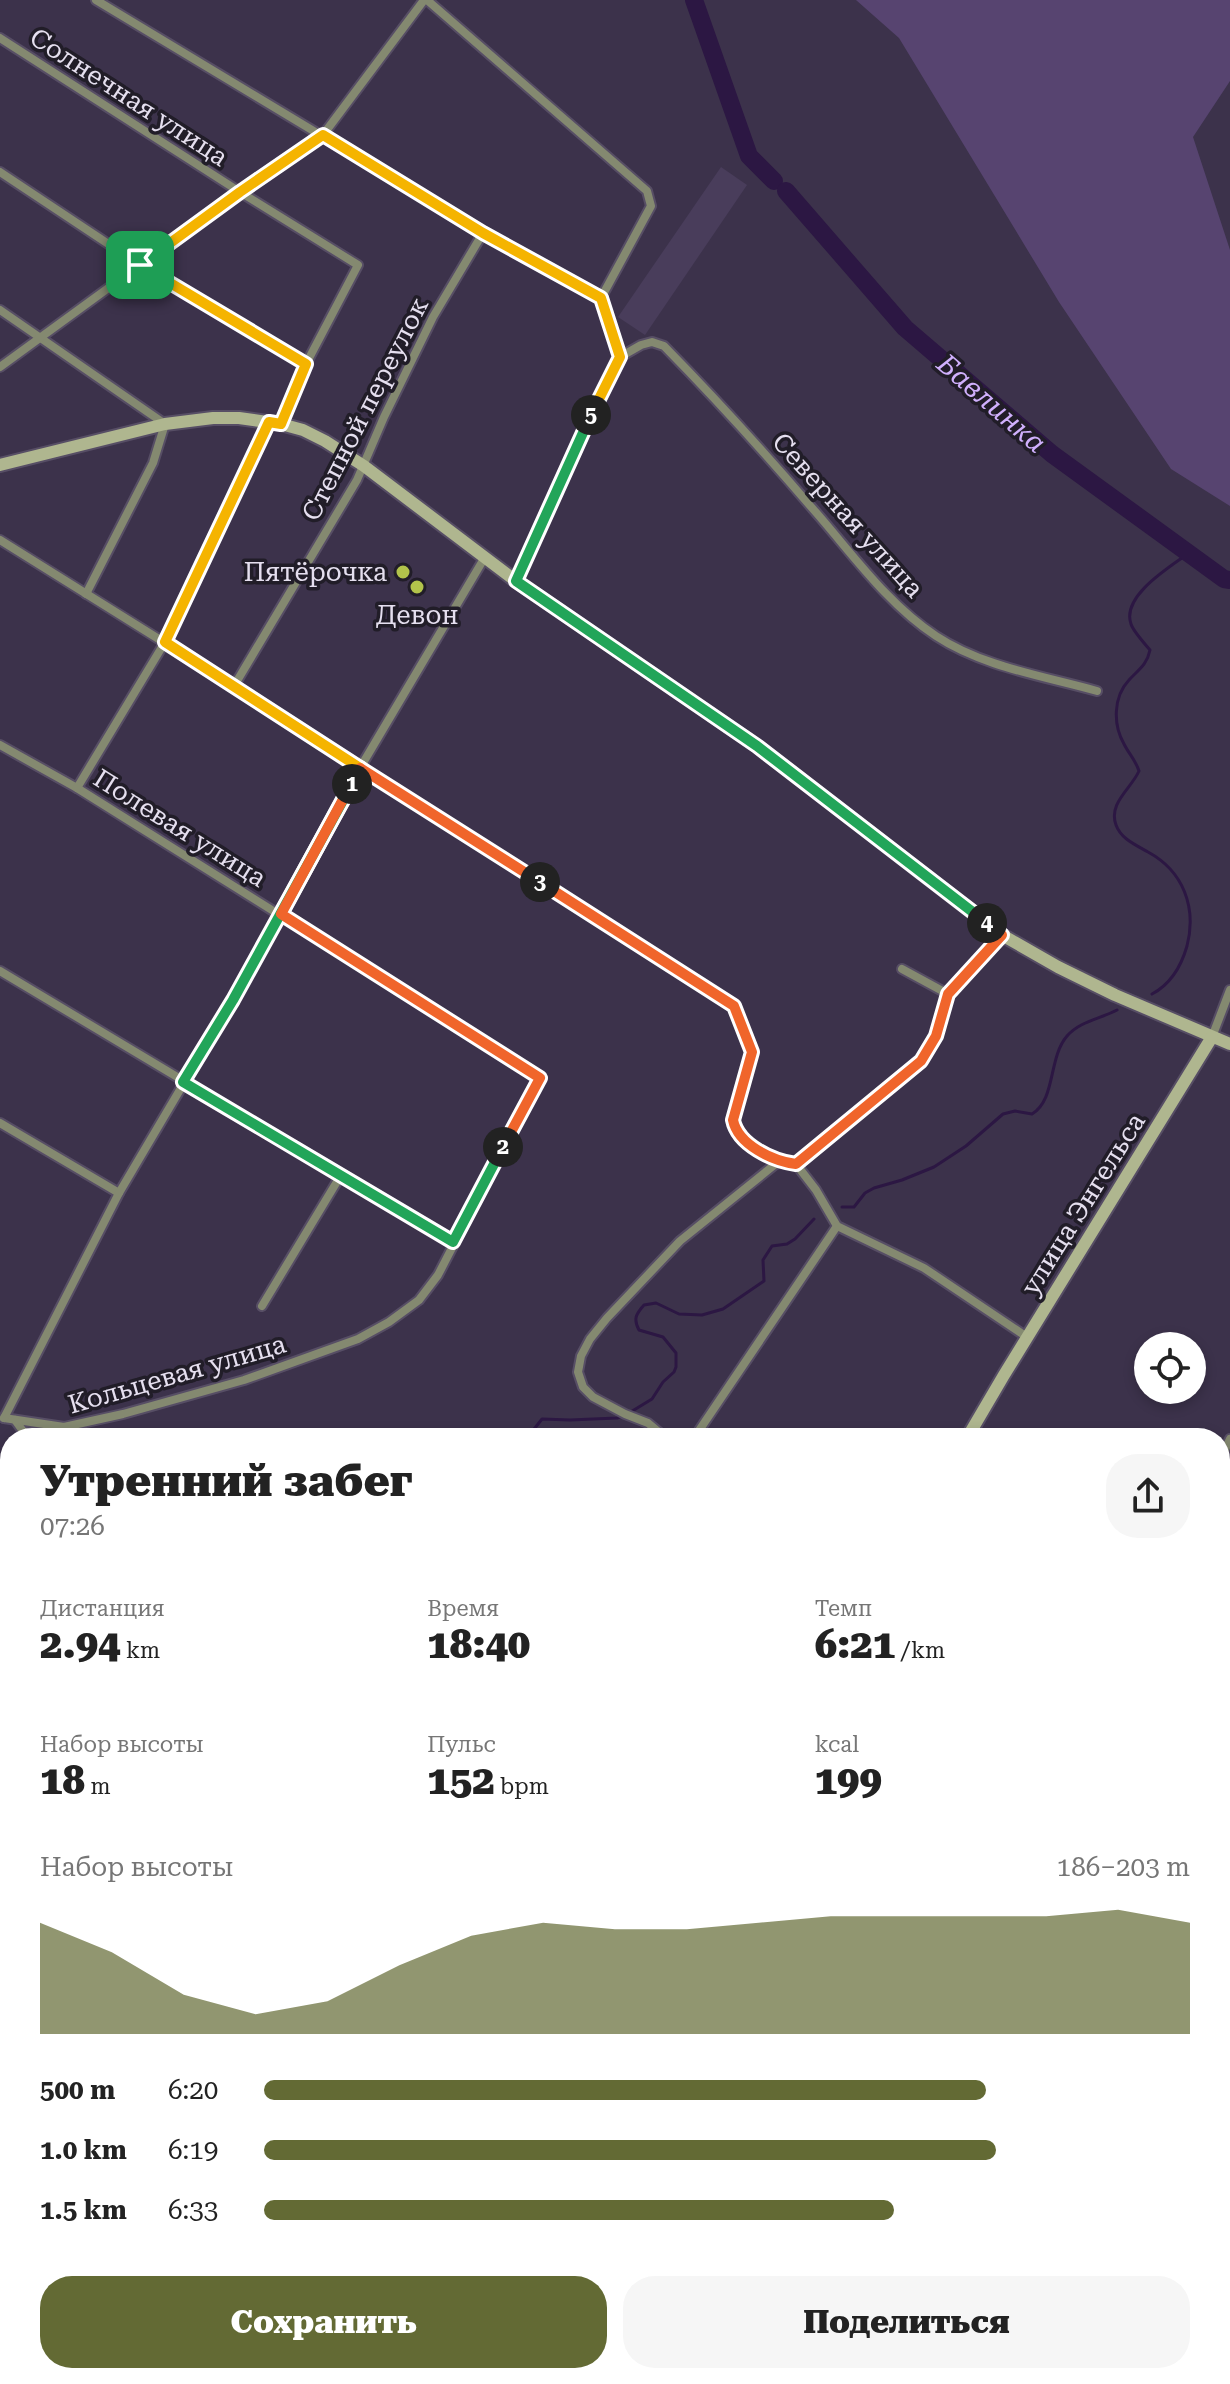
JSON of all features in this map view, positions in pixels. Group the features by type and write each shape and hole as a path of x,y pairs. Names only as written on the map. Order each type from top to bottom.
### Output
{"street":[{"path":"96,0 483,233 601,298 620,357 579,439 516,581"},
{"path":"0,367 323,135 425,0 647,191 651,206 601,298"},
{"name":"Солнечная улица","path":"0,38 358,265 306,364"},
{"path":"0,172 140,265 306,364 165,642 77,788"},
{"name":"Степной переулок","path":"234,686 364,466 384,417 433,317 483,233"},
{"path":"0,310 165,424"},
{"name":"Северная улица","path":"620,357 652,342 664,346 743,427 883,590 936,636 989,661 1097,691"},
{"path":"0,465 165,424 213,418 239,418 303,430 364,466 516,581 757,746 1002,935 1115,995 1230,1044"},
{"path":"86,594 153,463 165,424"},
{"path":"0,540 734,1006 752,1052 733,1120 735,1130 747,1142 778,1162 796,1164 921,1061 936,1036 948,994 1002,935"},
{"name":"Кольцевая улица","path":"485,557 360,768 233,1000 119,1193 2,1419 64,1427 123,1414 244,1380 358,1339 389,1322 419,1300 438,1275 540,1078"},
{"name":"Полевая улица","path":"0,745 77,788 540,1078"},
{"path":"902,969 948,994"},
{"path":"0,971 453,1242"},
{"name":"улица Энгельса","path":"973,1428 1212,1037 1230,990"},
{"path":"0,1123 119,1193"},
{"path":"654,1428 593,1397 583,1387 578,1372 581,1356 607,1318 680,1241 778,1162"},
{"path":"796,1164 837,1226 924,1268 1027,1337"},
{"path":"262,1306 341,1175"},
{"path":"701,1428 837,1226"},
{"path":"15,1420 21,1428"}],"shaded area":[{"path":"856,0 1230,0 1230,81 1193,137 1230,250 1230,506 1171,469 1059,302 899,38"},
{"path":"721,167 747,185 645,335 618,317"}],"waterway":[{"name":"Бавлинка","path":"694,0 749,156 774,181"},
{"name":"Бавлинка","path":"786,191 905,328 1052,454 1224,579 1230,580"},
{"path":"1152,994 1165,985 1178,968 1187,946 1190,918 1184,892 1170,869 1125,838 1116,825 1115,810 1139,771 1120,736 1116,711 1120,694 1150,650 1131,624 1133,603 1149,583 1189,553"},
{"path":"842,1207 854,1207 865,1193 874,1188 934,1167 966,1146 1003,1114 1015,1111 1032,1114 1045,1099 1057,1056 1067,1036 1084,1024 1117,1010"},
{"path":"535,1428 542,1419 617,1418 652,1399 674,1372 676,1353 663,1337 639,1330 636,1317 644,1305 656,1303 679,1314 702,1315 723,1309 764,1281 763,1260 772,1246 787,1244 795,1239 814,1219"}],"place":[{"name":"Пятёрочка","path":"403,572"},
{"name":"Девон","path":"417,587"}],"route":[{"path":"140,265 306,364 281,424 269,422 165,642 360,768 233,1000 183,1082 453,1242 540,1078 281,914 360,768 734,1006 752,1052 733,1120 735,1130 747,1142 778,1162 796,1164 921,1061 936,1036 948,994 1002,935 757,746 516,581 579,439 620,357 601,298 483,233 323,135 140,265"}]}
